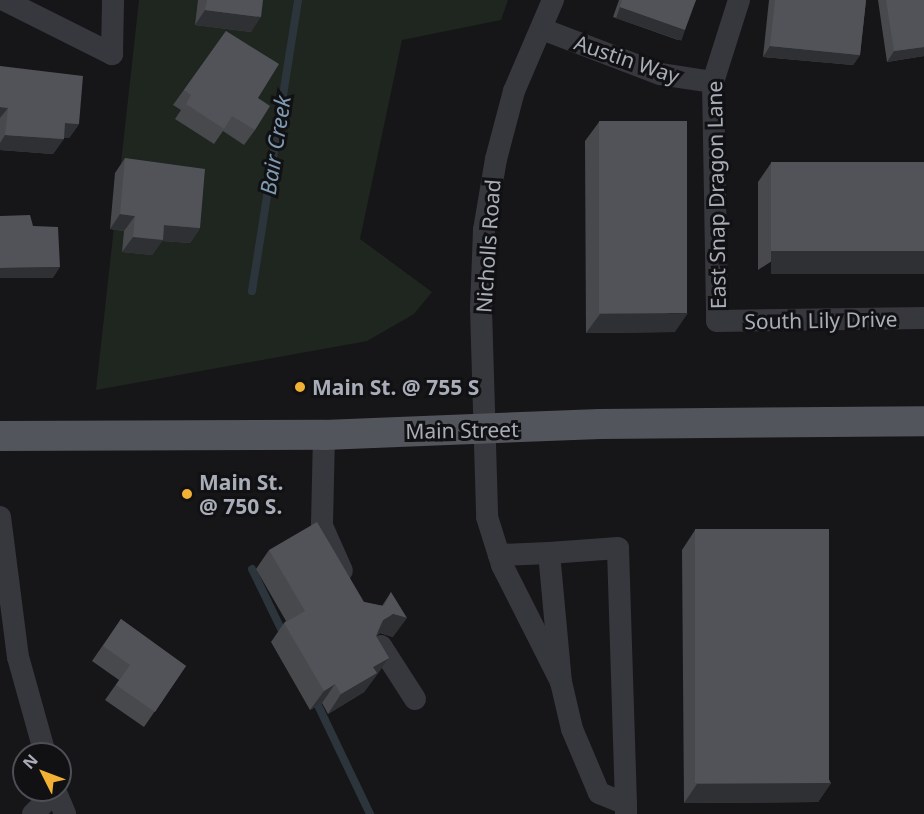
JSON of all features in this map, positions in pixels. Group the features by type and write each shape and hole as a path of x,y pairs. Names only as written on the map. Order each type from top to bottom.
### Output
{"main road":[{"name":"Main Street","path":"0,435 324,435 600,424 924,421"}],"street":[{"path":"4,0 112,54 113,0"},
{"name":"Nicholls Road","path":"553,0 514,91 489,192 482,267 487,517 499,555 561,682"},
{"name":"East Snap Dragon Lane","path":"717,321 713,82 739,0"},
{"name":"Austin Way","path":"542,29 660,74 713,82"},
{"name":"South Lily Drive","path":"717,321 924,318"},
{"path":"0,435 0,450"},
{"path":"324,435 322,526 354,593"},
{"path":"0,517 18,657 42,742"},
{"path":"499,555 618,548 626,809"},
{"path":"549,553 561,682 586,770 599,793 626,809"},
{"path":"381,646 415,699"},
{"path":"33,814 44,802"}],"shaded area":[{"path":"139,0 508,0 501,20 402,40 360,239 432,292 414,314 367,341 96,390"}],"building":[{"path":"207,0 263,0 261,17 205,10"},
{"path":"622,0 696,0 685,30 620,7"},
{"path":"775,0 866,0 860,55 770,46"},
{"path":"886,0 924,0 924,47 894,51"},
{"path":"226,31 279,64 258,98 270,106 255,130 232,116 224,129 186,104 191,95 184,90"},
{"path":"0,66 83,76 79,124 65,123 64,139 5,135 8,108 0,107"},
{"path":"599,121 687,121 687,313 599,313"},
{"path":"125,158 205,169 200,228 164,225 163,240 133,237 135,216 120,214"},
{"path":"771,162 924,162 924,251 771,251"},
{"path":"30,215 33,226 58,227 60,267 0,268 0,216"},
{"path":"317,522 364,602 384,606 391,592 407,618 393,614 383,620 376,636 389,658 373,667 377,673 341,694 335,684 324,691 284,623 305,611 269,550"},
{"path":"695,529 829,529 829,783 695,783"},
{"path":"121,619 186,666 155,712 116,685 130,665 103,646"}],"waterway":[{"name":"Bair Creek","path":"252,291 298,0"},
{"name":"Bair Creek","path":"252,569 284,635"},
{"name":"Bair Creek","path":"314,697 370,814"}],"place":[{"name":"Main St. @ 755 S","path":"300,387"},
{"name":"Main St. @ 750 S.","path":"187,494"}]}
